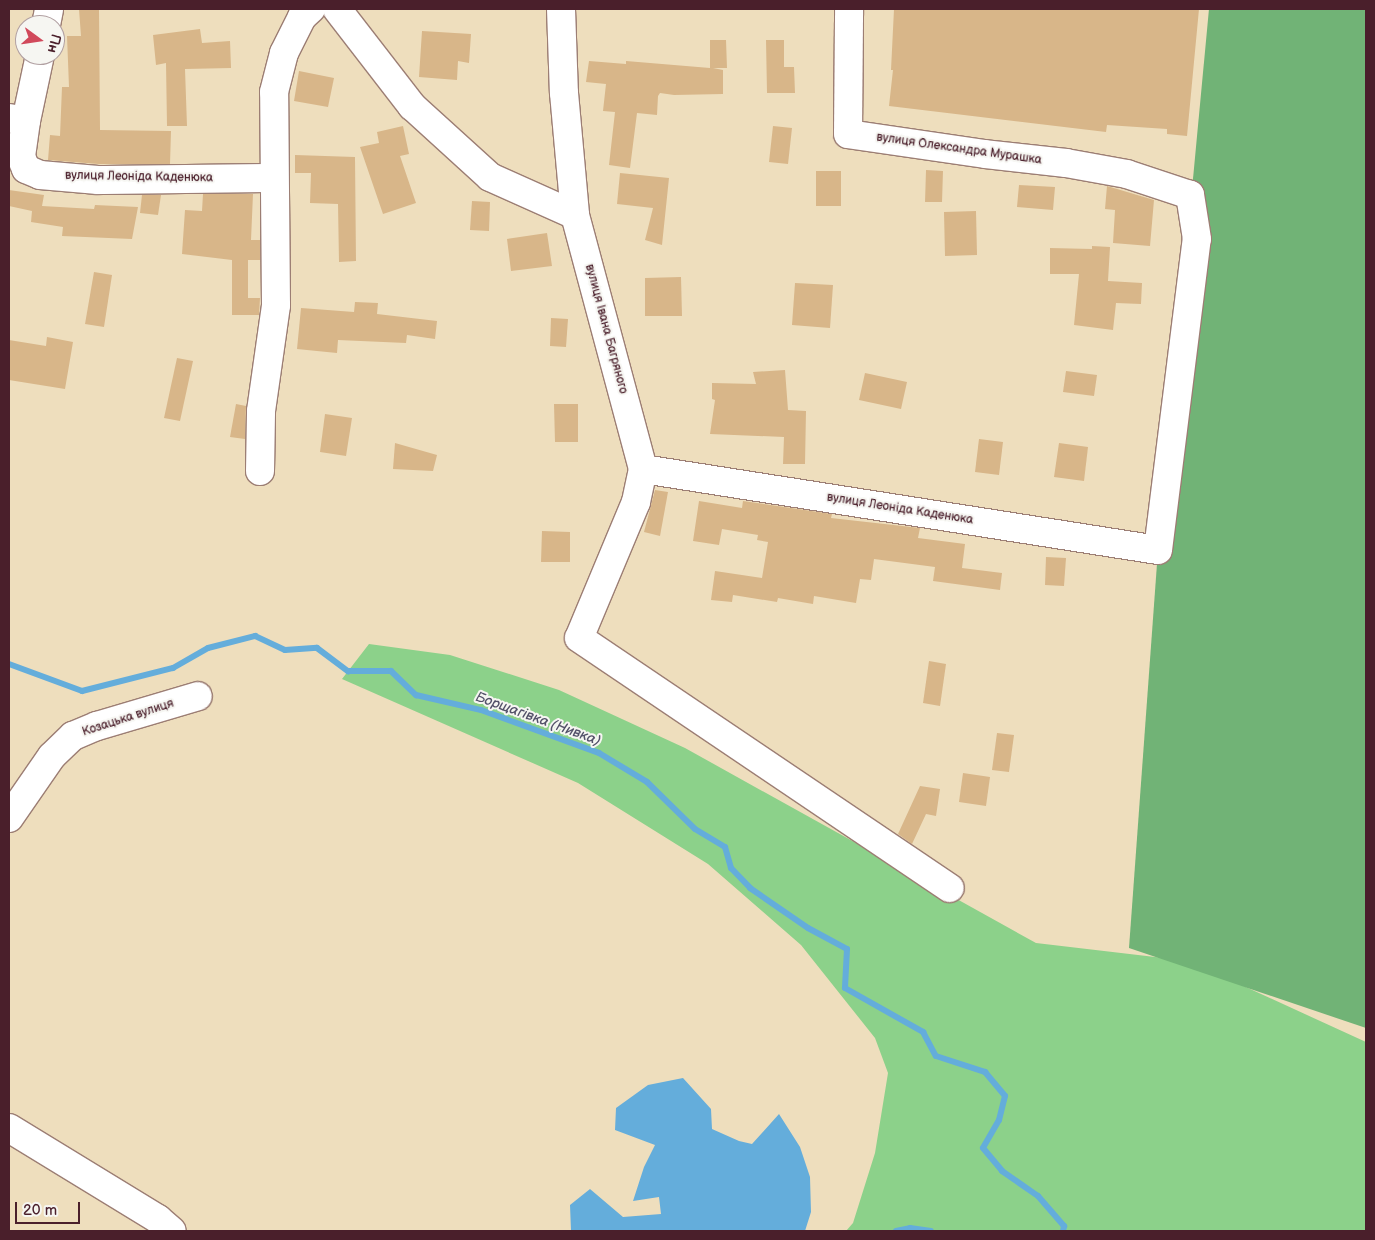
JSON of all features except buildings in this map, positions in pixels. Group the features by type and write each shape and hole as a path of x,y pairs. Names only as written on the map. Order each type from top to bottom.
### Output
{"street":[{"path":"260,471 261,411 276,304 273,178 274,92 284,53 302,17 311,9"},
{"path":"337,9 412,106 490,177 575,214"},
{"name":"вулиця Івана Багряного","path":"561,9 564,93 575,214 643,469 636,502 580,638 950,888"},
{"name":"вулиця Олександра Мурашка","path":"849,9 848,134 985,154 1066,163 1127,174 1190,195 1197,239 1158,550"},
{"name":"вулиця Леоніда Каденюка","path":"37,65 18,120 21,157 26,169 40,175 98,180 273,178"},
{"name":"вулиця Леоніда Каденюка","path":"643,469 1158,550"},
{"name":"Козацька вулиця","path":"9,818 52,756 73,736 97,726 198,696"},
{"path":"9,1128 158,1219 172,1231"}],"green space":[{"path":"1209,9 1366,9 1366,1028 1129,948 1158,550"},
{"path":"369,644 450,655 559,690 685,748 1036,943 1189,961 1366,1042 1366,1231 846,1231 853,1223 875,1153 888,1073 875,1038 801,945 708,864 578,783 342,679"}],"water":[{"path":"683,1078 711,1109 712,1129 739,1141 752,1144 779,1114 800,1147 810,1177 811,1212 805,1231 571,1231 570,1205 590,1189 623,1217 661,1214 659,1197 633,1201 644,1167 655,1145 615,1130 616,1108 648,1085"}],"waterway":[{"name":"Борщагівка (Нивка)","path":"9,664 82,691 173,668 208,648 255,636 285,650 317,648 348,671 391,671 416,695 481,710 599,753 647,782 695,829 725,847 731,868 750,888 808,928 847,949 845,988 923,1032 936,1056 985,1072 1005,1096 999,1120 983,1148 1002,1171 1038,1196 1064,1226 1063,1231"},
{"path":"896,1231 910,1228 931,1231"}]}
